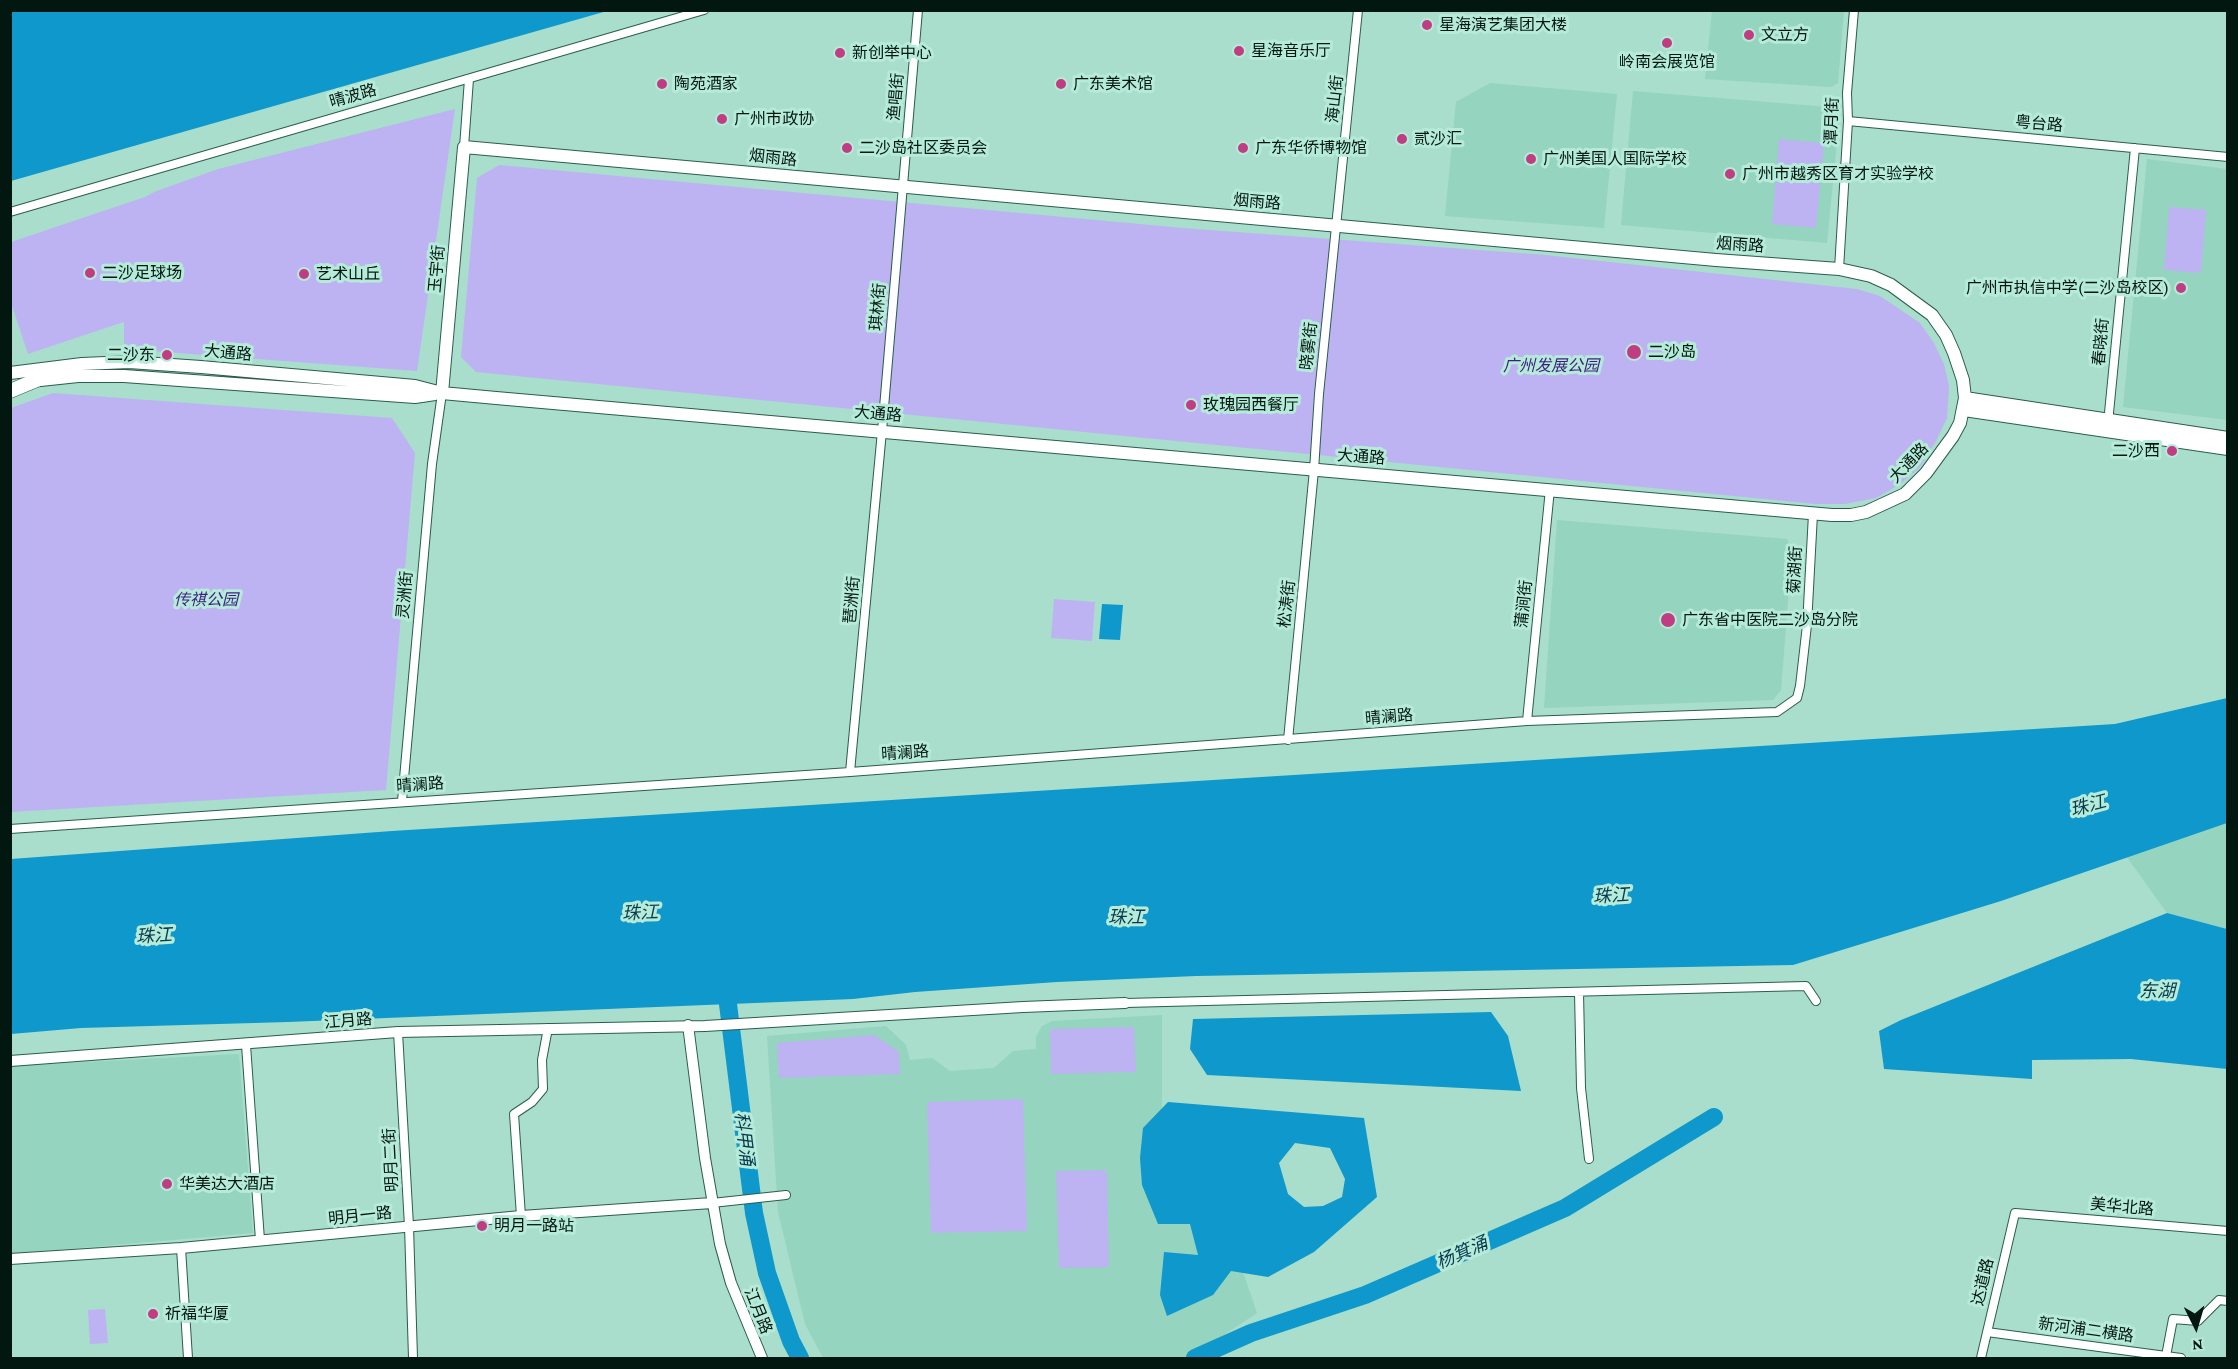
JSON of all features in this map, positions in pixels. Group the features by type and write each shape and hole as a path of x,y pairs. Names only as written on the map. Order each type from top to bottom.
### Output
{"highway":[{"path":"10,391 39,379"}],"main road":[{"name":"烟雨路","path":"464,147 1839,269 1871,276 1891,285 1932,315 1946,335 1954,353 1963,380 1965,404"},
{"name":"玉宇街","path":"442,393 464,147"},
{"name":"大通路","path":"10,373 82,364 129,362 385,383 415,386 442,393 1813,514 1851,515 1866,512 1905,494 1926,473 1944,449 1960,423 1965,404"},
{"name":"大通路","path":"10,386 39,379 124,376 415,397 442,393"},
{"path":"1965,404 2108,426 2228,449"},
{"path":"2108,426 2228,438"}],"street":[{"name":"晴波路","path":"10,212 704,10"},
{"name":"渔唱街","path":"904,186 918,10"},
{"name":"海山街","path":"1336,226 1359,10"},
{"name":"潭月街","path":"1839,269 1848,121 1847,93 1854,10"},
{"path":"464,147 470,79"},
{"name":"粤台路","path":"1848,121 2228,157"},
{"name":"春晓街","path":"2108,426 2135,148"},
{"name":"琪林街","path":"882,431 904,186"},
{"name":"晓雾街","path":"1314,470 1319,394 1336,226"},
{"name":"灵洲街","path":"402,801 432,464 442,393"},
{"name":"琶洲街","path":"850,772 882,431"},
{"name":"松涛街","path":"1288,740 1314,470"},
{"name":"蒲涧街","path":"1527,721 1550,489"},
{"name":"菊湖街","path":"1797,699 1807,625 1813,514"},
{"name":"晴澜路","path":"10,829 850,772 1527,721 1777,712 1797,699"},
{"path":"1125,1003 1806,986 1816,1001"},
{"path":"1579,992 1581,1088 1589,1159"},
{"name":"江月路","path":"10,1061 398,1032 705,1026 1125,1003"},
{"name":"江月路","path":"688,1025 712,1203 720,1244 731,1283 762,1359"},
{"path":"521,1216 514,1114 532,1102 543,1089 542,1060 548,1028"},
{"name":"明月二街","path":"398,1032 409,1226 413,1359"},
{"path":"246,1044 260,1240"},
{"path":"712,1203 786,1195"},
{"name":"明月一路","path":"10,1259 181,1248 521,1216 712,1203"},
{"name":"美华北路","path":"2014,1213 2228,1231"},
{"name":"达道路","path":"1981,1359 2014,1213"},
{"path":"181,1248 188,1359"},
{"path":"2166,1356 2173,1319 2198,1321 2219,1300 2228,1301"},
{"name":"新河浦二横路","path":"1987,1332 2181,1359"}],"shaded area":[{"name":"文立方","path":"1712,11 1844,11 1838,83 1831,87 1705,79"},
{"name":"广州美国人国际学校","path":"1490,83 1617,94 1604,228 1445,216 1456,102"},
{"name":"广州市越秀区育才实验学校","path":"1633,91 1828,107 1839,122 1827,243 1621,225"},
{"name":"广州市执信中学(二沙岛校区)","path":"2147,159 2227,169 2227,420 2123,407"},
{"name":"广东省中医院二沙岛分院","path":"1557,520 1787,539 1792,550 1781,690 1773,700 1544,708"},
{"path":"2227,823 2227,929 2167,913 2126,856"},
{"path":"1162,1015 1162,1106 1158,1143 1199,1214 1243,1272 1257,1313 1189,1358 823,1358 805,1324 778,1212 767,1036 886,1026 906,1045 910,1060 932,1058 950,1071 994,1068 1013,1051 1036,1049 1036,1037 1042,1026 1052,1021"},
{"path":"239,1054 253,1233 11,1254 11,1066"}],"green space":[{"path":"455,109 417,371 124,349 124,322 28,354 11,303 11,242 145,197 218,169"},
{"path":"1779,139 1824,143 1816,228 1772,224"},
{"name":"广州发展公园","path":"499,165 1183,228 1546,255 1857,289 1880,296 1920,323 1934,343 1944,364 1949,386 1947,418 1920,467 1899,485 1876,498 1845,504 1815,504 476,372 461,357 477,178"},
{"path":"2169,207 2206,210 2201,273 2164,270"},
{"name":"传祺公园","path":"53,393 392,418 415,453 386,790 11,812 11,408"},
{"path":"1054,599 1095,602 1092,641 1051,638"},
{"path":"1134,1027 1136,1072 1051,1074 1050,1029"},
{"path":"874,1035 899,1052 900,1074 779,1078 777,1043"},
{"path":"1023,1099 1027,1231 931,1233 927,1102"},
{"path":"1107,1170 1109,1267 1059,1268 1056,1171"},
{"path":"105,1309 108,1343 90,1344 88,1310"}],"water":[{"path":"11,10 607,10 607,11 11,181"},
{"path":"1102,604 1123,605 1120,640 1099,639"},
{"name":"珠江","path":"2227,698 2227,823 2001,901 1793,965 1196,976 1057,982 915,992 853,999 81,1028 11,1034 11,859 392,831 2115,724"},
{"name":"东湖","path":"2167,913 2227,929 2227,1069 2131,1059 2032,1060 2032,1079 1884,1069 1879,1031 1901,1020"},
{"path":"1491,1012 1508,1036 1521,1091 1207,1075 1190,1049 1193,1019"},
{"path":"1168,1102 1364,1118 1377,1197 1314,1252 1268,1277 1231,1271 1213,1295 1167,1316 1160,1295 1164,1252 1198,1255 1190,1224 1158,1224 1142,1185 1140,1158 1143,1128","holes":["1295,1143 1330,1148 1345,1179 1342,1197 1323,1206 1304,1207 1288,1194 1279,1163"]}],"waterway":[{"name":"科甲涌","path":"725,980 754,1213 767,1273 791,1341 800,1358"},
{"name":"杨箕涌","path":"1195,1358 1251,1333 1365,1295 1565,1208 1714,1117"}],"place":[{"name":"星海演艺集团大楼","path":"1427,25"},
{"name":"文立方","path":"1749,35"},
{"name":"岭南会展览馆","path":"1667,43"},
{"name":"星海音乐厅","path":"1239,51"},
{"name":"新创举中心","path":"840,53"},
{"name":"陶苑酒家","path":"662,84"},
{"name":"广东美术馆","path":"1061,84"},
{"name":"广州市政协","path":"722,119"},
{"name":"贰沙汇","path":"1402,139"},
{"name":"二沙岛社区委员会","path":"847,148"},
{"name":"广东华侨博物馆","path":"1243,148"},
{"name":"广州美国人国际学校","path":"1531,159"},
{"name":"广州市越秀区育才实验学校","path":"1730,174"},
{"name":"二沙足球场","path":"90,273"},
{"name":"艺术山丘","path":"304,274"},
{"name":"广州市执信中学(二沙岛校区)","path":"2181,288"},
{"name":"二沙岛","path":"1634,352"},
{"name":"二沙东","path":"167,355"},
{"name":"玫瑰园西餐厅","path":"1191,405"},
{"name":"二沙西","path":"2172,451"},
{"name":"广东省中医院二沙岛分院","path":"1668,620"},
{"name":"华美达大酒店","path":"167,1184"},
{"name":"明月一路站","path":"482,1226"},
{"name":"祈福华厦","path":"153,1314"}]}
